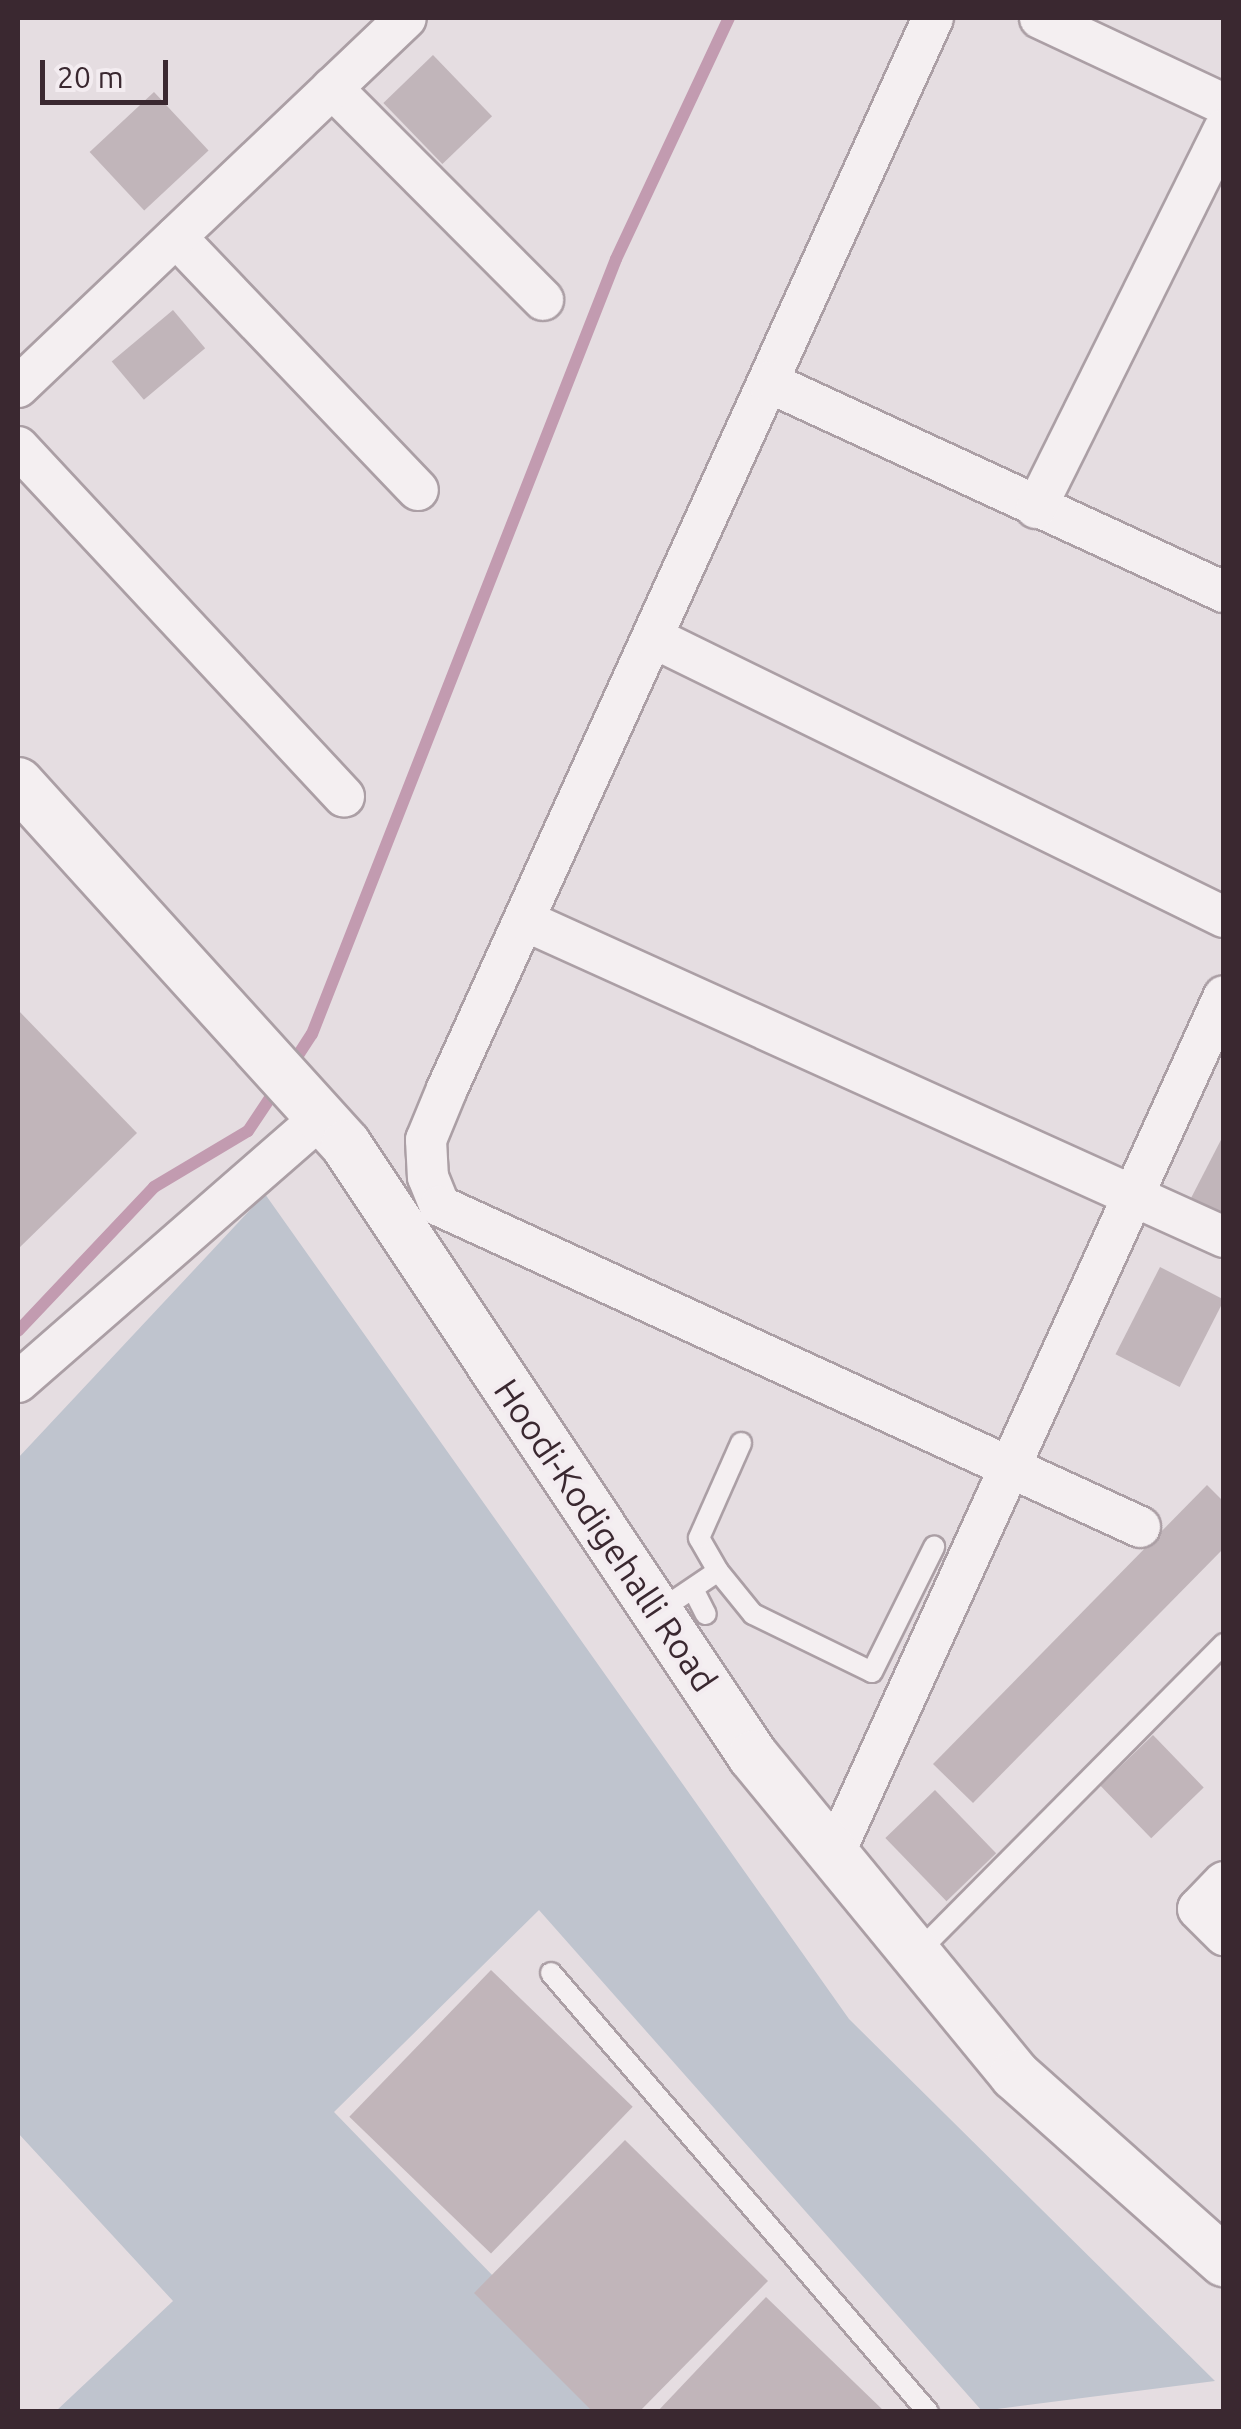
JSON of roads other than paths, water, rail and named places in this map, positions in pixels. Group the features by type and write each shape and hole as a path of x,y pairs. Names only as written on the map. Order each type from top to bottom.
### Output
{"street":[{"path":"18,386 406,18"},
{"path":"936,18 426,1140 440,1206 1140,1527"},
{"path":"1040,18 1224,104"},
{"path":"332,88 544,300"},
{"path":"1036,508 1224,129"},
{"path":"176,237 418,490"},
{"path":"768,382 1224,592"},
{"path":"18,447 344,796"},
{"path":"654,638 1224,918"},
{"name":"Hoodi-Kodigehalli Road","path":"18,783 296,1092 675,1600 752,1756 1015,2075 1224,2261"},
{"path":"528,922 1130,1189 1224,1237"},
{"path":"834,1854 1014,1466 1130,1189 1224,996"},
{"path":"18,1382 296,1092"},
{"path":"1224,1882 1198,1909 1224,1934"}],"lane":[{"path":"936,18 958,18"},
{"path":"741,1443 699,1538 718,1571 753,1614 872,1672 934,1547"},
{"path":"675,1600 718,1571"},
{"path":"675,1600 706,1614"},
{"path":"916,1954 1224,1644"},
{"path":"551,1973 928,2412"}],"waterway":[{"path":"291,1066 312,1034 616,259 729,18"},
{"path":"18,1331 154,1187 248,1131 278,1086"}]}
